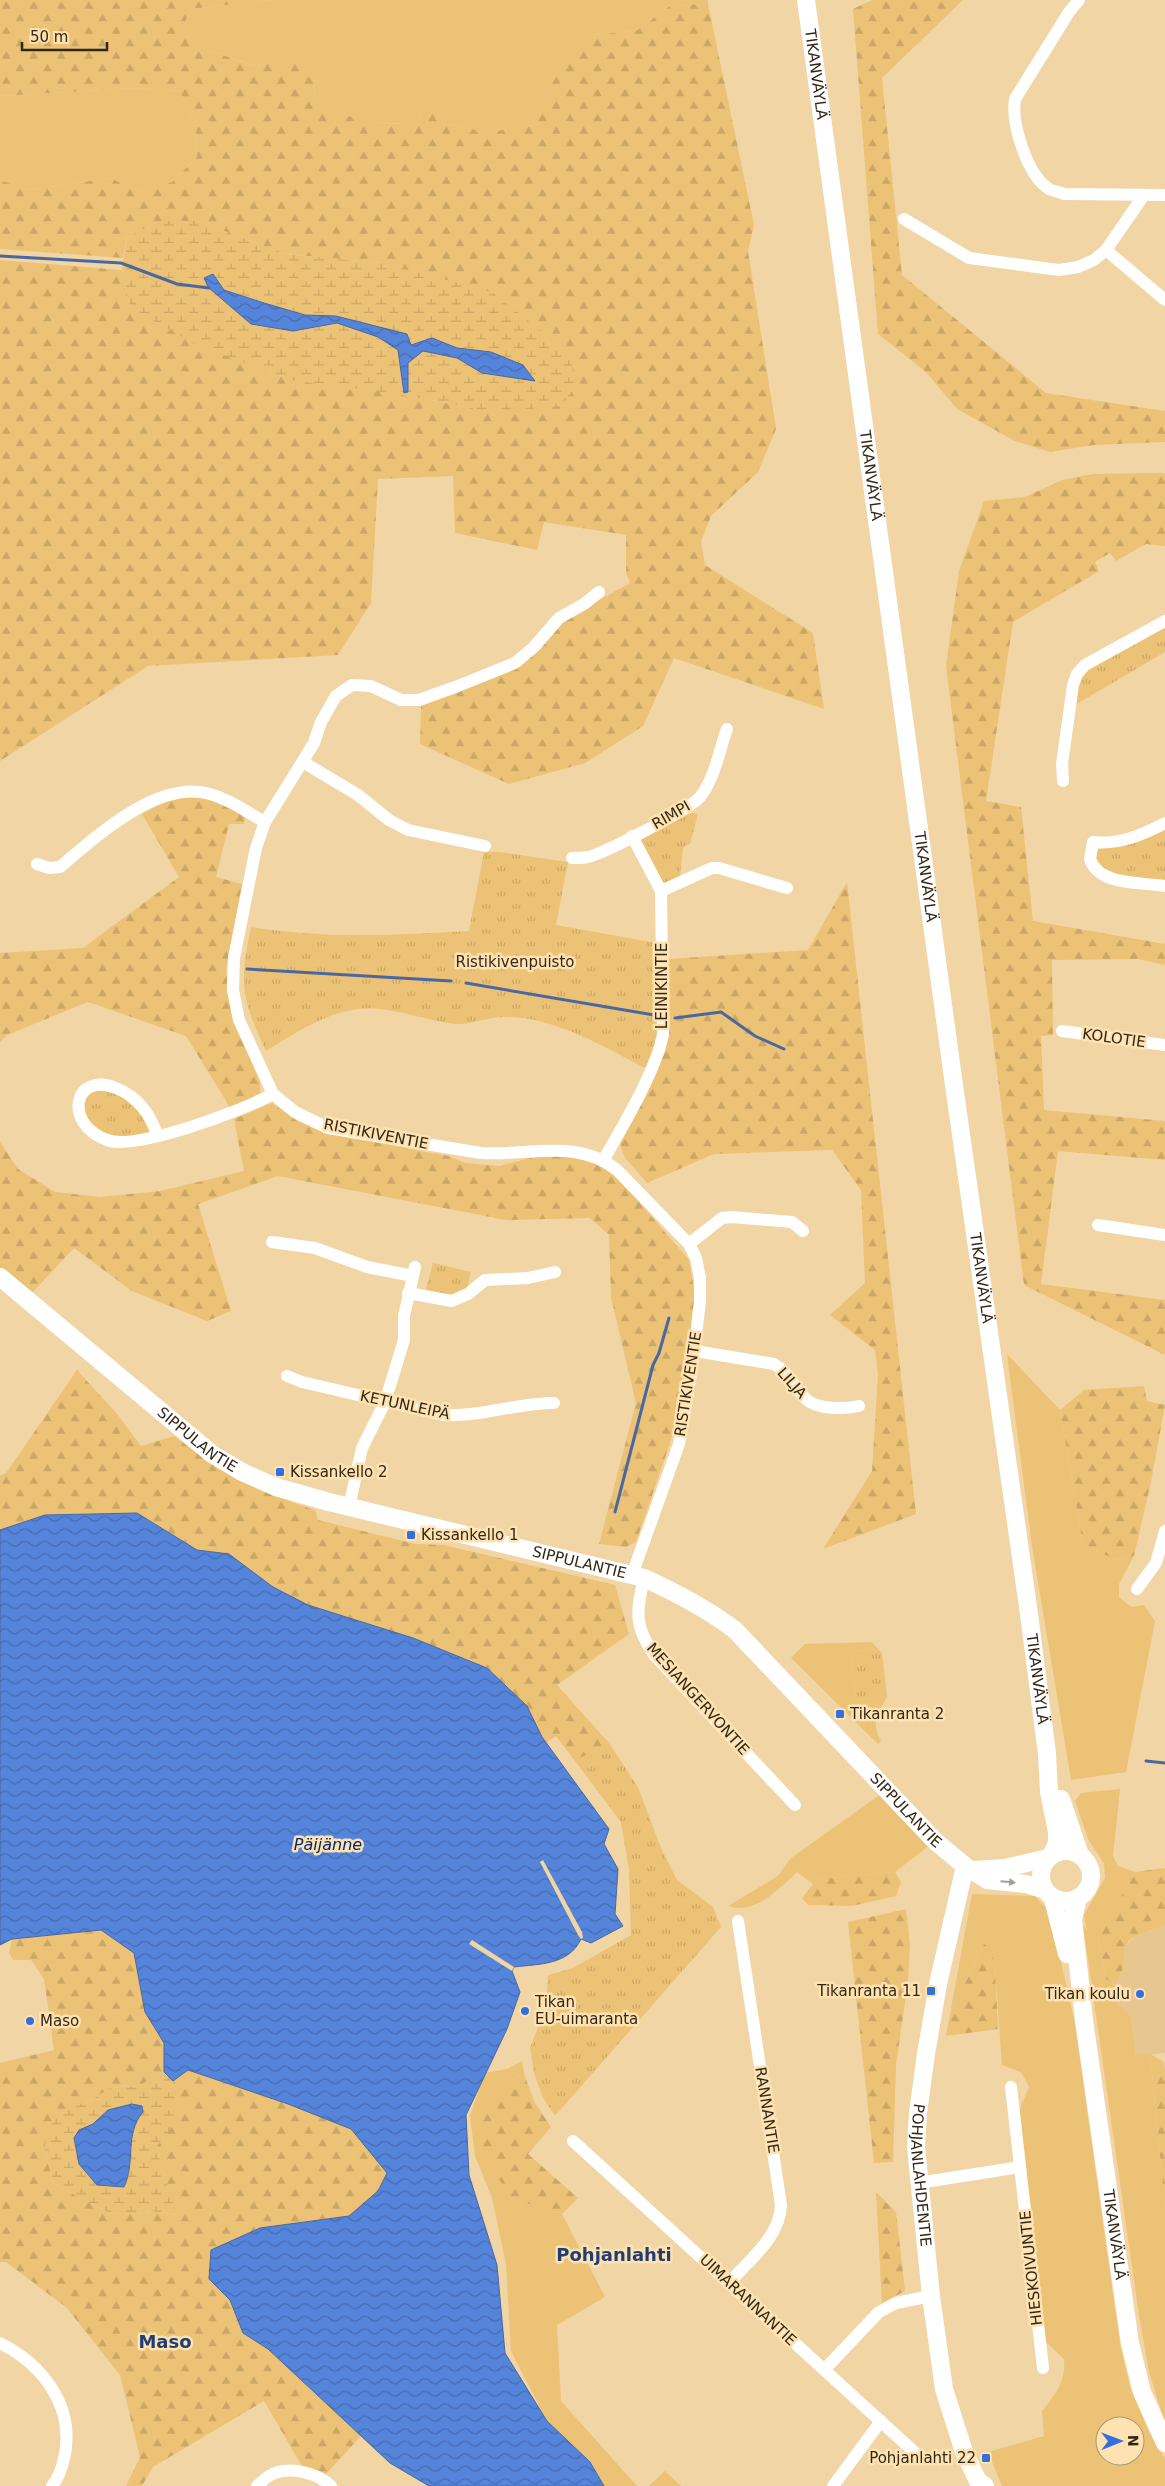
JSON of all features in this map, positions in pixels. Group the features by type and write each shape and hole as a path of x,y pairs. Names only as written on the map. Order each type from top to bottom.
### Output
{"main road":[{"name":"TIKANVÄYLÄ","path":"806,0 1047,1754 1049,1792 1057,1832 1057,1843 1050,1856"},
{"name":"SIPPULANTIE","path":"0,1277 212,1454 242,1472 276,1487 638,1577 681,1594 712,1612 734,1630 935,1841 987,1880 1026,1884 1049,1895"},
{"name":"TIKANVÄYLÄ","path":"1047,1754 1080,1855"},
{"path":"969,1868 1005,1868 1066,1850 1080,1855 1090,1868 1091,1880 1085,1893 1069,1901 1049,1895 1040,1877 1041,1869 1050,1856"},
{"name":"POHJANLAHDENTIE","path":"969,1868 938,1984 921,2087 916,2147 918,2182 940,2366 948,2408 964,2452 980,2484"},
{"name":"TIKANVÄYLÄ","path":"1049,1895 1084,2020"},
{"name":"TIKANVÄYLÄ","path":"1078,1898 1073,1919 1084,2020 1132,2358 1150,2414 1165,2443"}],"street":[{"path":"1079,0 1069,12 1015,99 1016,125 1028,160 1036,176 1050,189 1064,194 1165,195"},
{"path":"904,219 969,258 979,261 1059,270 1078,267 1094,260 1106,250 1144,194"},
{"path":"1106,250 1165,300"},
{"name":"RISTIKIVENTIE","path":"599,592 584,604 559,618 534,647 515,663 458,686 419,700 402,700 371,686 352,685 336,696 321,722 314,743 264,822 256,848 234,958 233,990 239,1020 273,1094 295,1112 328,1128 481,1153 502,1154 566,1150 604,1159 689,1244 696,1258 700,1278 700,1301 695,1351 678,1444 638,1577"},
{"path":"1063,781 1064,755 1074,686 1078,674 1085,665 1165,621"},
{"name":"RIMPI","path":"572,858 588,857 683,811 699,798 709,783 727,729"},
{"path":"303,762 358,795 389,820 408,830 485,846"},
{"path":"37,864 49,868 60,867 123,817 163,796 186,791 208,793 228,800 264,822"},
{"path":"1165,823 1140,837 1122,841 1092,842 1090,859 1100,874 1109,878 1165,886"},
{"name":"LEINIKINTIE","path":"604,1159 660,1048 663,1034 661,891 632,836"},
{"path":"661,891 712,868 719,868 787,888"},
{"name":"KOLOTIE","path":"1062,1031 1165,1045"},
{"path":"157,1135 153,1122 145,1109 118,1089 106,1085 96,1086 86,1090 79,1097 77,1108 80,1120 88,1129 107,1140 126,1143 212,1121 252,1105 273,1094"},
{"path":"689,1244 722,1218 732,1217 792,1222 803,1231"},
{"path":"1098,1225 1165,1235"},
{"path":"272,1242 316,1248 367,1267 414,1272 404,1316 404,1340 385,1402 362,1448 348,1506"},
{"path":"408,1294 452,1301 468,1294 485,1280 528,1278 555,1272"},
{"name":"LILJA","path":"695,1351 774,1364 784,1369 807,1400 817,1406 849,1408 859,1406"},
{"name":"KETUNLEIPÄ","path":"287,1376 302,1382 385,1402 461,1416 535,1403 554,1403"},
{"path":"1137,1588 1156,1563 1165,1531"},
{"name":"MESIANGERVONTIE","path":"638,1577 637,1615 643,1638 655,1656 795,1805"},
{"name":"RANNANTIE","path":"730,2282 775,2231 780,2219 781,2205 738,1921"},
{"name":"HIESKOIVUNTIE","path":"1011,2087 1043,2368"},
{"name":"UIMARANNANTIE","path":"573,2141 730,2282 784,2335 922,2460"},
{"path":"918,2182 1020,2167"},
{"path":"824,2370 879,2312 896,2303 931,2296"},
{"path":"0,2343 20,2354 38,2370 54,2392 66,2417 68,2440 65,2454 52,2486"},
{"path":"833,2486 881,2421"},
{"path":"257,2486 270,2475 290,2470 312,2474 331,2486"}],"shaded area":[{"name":"Tikan koulu","path":"1165,1925 1165,2053 1136,2056 1131,2017 1116,2001 1115,1986 1125,1964 1124,1950 1131,1939"}],"green space":[{"path":"0,0 273,0 190,9 183,28 194,45 255,66 300,58 309,61 315,73 314,97 351,117 374,122 416,124 425,104 439,108 443,123 491,133 533,121 562,64 595,35 638,30 671,5 708,4 754,225 748,251 776,429 758,472 711,516 701,541 705,565 813,633 824,709 674,658 643,726 585,763 509,784 420,744 421,706 513,670 560,622 630,583 626,573 626,535 544,522 537,550 455,533 453,476 378,479 371,603 338,655 148,666 0,761 0,260 122,270 130,307 397,394 488,411 382,263 286,254 197,221 158,221 127,238 123,258 0,249 0,180 28,190 110,178 139,191 172,182 197,157 196,131 180,91 136,88 0,96"},
{"path":"273,0 708,0 708,4 671,5 638,30 595,35 562,64 533,121 491,133 443,123 425,104 416,124 375,122 350,117 314,97 315,73 300,58 256,66 194,45 183,28 190,9"},
{"path":"872,0 963,0 882,78 902,275 1046,393 1165,411 1165,442 1094,445 1050,452 1015,441 957,409 926,372 878,334 853,9"},
{"path":"136,88 180,91 196,131 197,157 172,182 139,191 110,178 28,190 0,180 0,96"},
{"path":"158,221 197,221 286,254 382,263 492,292 569,353 576,385 562,406 488,411 397,394 288,380 195,344 130,307 122,270 127,238","holes":["213,274 224,290 305,315 336,316 410,345 432,338 457,348 491,352 535,380 482,373 457,358 423,351 408,363 408,392 398,350 378,337 337,323 293,331 251,324 204,278"]},
{"path":"1165,473 1165,546 1146,544 1116,561 1110,553 1095,562 1099,571 1013,622 986,801 1021,807 1033,921 1165,944 1165,965 1138,959 1052,960 1053,1035 1041,1036 1044,1110 1165,1121 1165,1160 1058,1151 1041,1284 1165,1300 1165,1355 1024,1285 946,666 959,571 984,501 1025,497 1062,480 1093,474"},
{"path":"1165,625 1165,652 1075,705 1079,681 1085,671"},
{"path":"187,797 217,803 245,817 244,824 229,824 216,877 242,884 226,970 231,1012 260,1082 260,1093 231,1109 186,1036 88,1002 7,1035 0,1042 0,953 83,948 179,877 142,814 164,802"},
{"path":"692,813 698,814 690,844 683,847 680,877 665,885 638,838"},
{"path":"1165,830 1165,884 1104,873 1094,857 1095,846 1105,847 1131,844"},
{"name":"Ristikivenpuisto","path":"484,852 500,852 568,862 556,925 656,943 659,1026 656,1046 645,1068 577,1034 540,1021 504,1017 455,1024 381,1009 350,1011 320,1020 266,1051 251,1017 245,991 245,963 251,927 332,935 387,935 469,931"},
{"path":"847,882 916,1514 823,1549 872,1471 878,1375 875,1350 830,1315 865,1283 861,1190 832,1150 714,1154 647,1183 625,1158 620,1144 666,1050 670,1027 669,959 808,950"},
{"path":"103,1088 132,1104 142,1116 150,1132 122,1137 115,1136 102,1131 85,1119 86,1098"},
{"path":"272,1103 297,1121 325,1133 449,1156 465,1163 500,1166 530,1158 564,1155 593,1163 615,1174 689,1260 695,1295 689,1353 671,1440 636,1542 626,1547 599,1544 636,1403 611,1297 609,1235 590,1218 506,1220 278,1176 198,1204 231,1311 207,1321 132,1291 74,1248 31,1294 0,1267 0,1142 18,1169 55,1192 100,1197 160,1191 244,1171 234,1119"},
{"path":"433,1263 471,1272 467,1290 462,1289 446,1298 425,1293"},
{"path":"1007,1354 1060,1410 1083,1545 1116,1560 1134,1556 1119,1584 1119,1597 1131,1607 1144,1605 1155,1621 1126,1772 1071,1780 1032,1546"},
{"path":"77,1370 118,1415 141,1446 174,1436 208,1460 259,1488 315,1510 318,1520 415,1544 444,1545 615,1585 629,1634 557,1685 609,1743 575,1761 556,1736 546,1743 487,1668 413,1638 308,1605 273,1587 230,1554 197,1550 137,1513 45,1515 0,1530 0,1475 6,1473"},
{"path":"1144,1386 1147,1401 1165,1405 1151,1482 1134,1556 1116,1560 1083,1545 1060,1410 1084,1390"},
{"path":"872,1642 878,1649 850,1651 856,1700 887,1697 876,1718 876,1728 881,1741 878,1744 791,1658 805,1644"},
{"path":"878,1649 882,1653 887,1697 856,1700 850,1651"},
{"path":"609,1743 638,1787 661,1848 677,1880 713,1907 721,1927 555,2116 543,2098 534,2073 530,2048 546,2006 548,1975 573,1968 631,1935 629,1870 621,1822 575,1761"},
{"path":"1120,1789 1113,1856 1118,1866 1135,1872 1098,1937 1106,1979 1115,1986 1116,2001 1131,2017 1136,2055 1150,2054 1165,2207 1165,2423 1149,2372 1139,2315 1083,1925 1087,1931 1084,1915 1105,1878 1104,1863 1089,1841 1075,1801 1081,1793"},
{"path":"881,1794 930,1845 895,1872 817,1879 813,1884 797,1872 774,1893 757,1904 738,1908 728,1906 778,1876 791,1858"},
{"path":"1165,1868 1165,1925 1130,1939 1124,1950 1125,1964 1115,1986 1106,1979 1098,1937 1135,1872"},
{"path":"895,1872 901,1882 896,1896 852,1906 808,1905 802,1898 817,1879"},
{"path":"972,1894 1035,1896 1050,1913 1075,2024 1120,2344 1130,2387 1142,2416 1095,2416 1095,2466 1145,2466 1145,2422 1165,2459 1165,2486 1002,2486 988,2452 1044,2436 1042,2411 1052,2399 1062,2380 1064,2359 1044,2340 1018,2114 1029,2087 1021,2072 1002,2065 995,1967 984,1944 950,2014"},
{"path":"906,1909 910,1945 908,1982 896,2065 893,2162 874,2163 848,1922"},
{"path":"101,1930 134,1953 145,2012 164,2043 164,2072 139,2086 112,2087 90,2101 69,2107 53,2123 44,2148 54,2184 109,2213 129,2214 151,2211 176,2215 156,2147 174,2116 173,2081 188,2070 288,2104 351,2129 387,2173 378,2191 349,2216 260,2228 209,2279 230,2300 243,2333 268,2349 361,2436 326,2474 302,2466 264,2401 153,2467 142,2486 126,2486 140,2457 120,2375 67,2308 6,2262 0,2262 0,2063 54,2050 44,1979 31,1960 13,1960 9,1953 12,1939"},
{"path":"984,1944 991,1949 995,1967 998,2029 946,2036 950,2014"},
{"path":"1150,2054 1164,2062 1165,2070 1165,2207"},
{"path":"522,2061 524,2074 499,2087 512,2199 562,2214 605,2297 557,2325 561,2401 637,2486 604,2486 590,2462 547,2421 511,2351 506,2264 492,2198 475,2156 470,2116 485,2073 507,2069"},
{"path":"164,2072 173,2081 176,2108 173,2125 156,2147 177,2215 151,2211 129,2214 109,2213 54,2184 44,2148 52,2123 69,2107 90,2101 112,2087 139,2086"},
{"path":"524,2074 534,2101 551,2127 528,2154 578,2198 562,2214 512,2199 484,2157 479,2114 499,2087"},
{"path":"876,2192 896,2212 905,2291 882,2303"},
{"path":"665,2471 681,2486 649,2486"}],"water":[{"path":"213,274 224,290 305,315 336,316 407,334 411,345 432,338 457,348 491,352 523,365 535,381 482,373 457,358 423,351 408,363 408,392 404,393 398,350 378,337 337,323 293,331 251,324 209,288 204,278"},
{"name":"Päijänne","path":"137,1513 197,1550 229,1554 273,1587 308,1605 413,1638 487,1668 527,1706 542,1737 609,1829 604,1844 618,1869 615,1914 623,1926 591,1943 581,1939 576,1948 569,1954 552,1962 514,1967 512,1971 520,1992 507,2029 466,2115 469,2175 497,2265 505,2353 547,2421 590,2462 604,2486 429,2486 390,2463 268,2349 243,2333 230,2300 209,2279 211,2250 260,2228 349,2216 378,2191 387,2173 351,2129 288,2104 188,2070 173,2081 164,2072 164,2043 145,2012 134,1953 101,1930 12,1939 0,1945 0,1530 45,1515"},
{"path":"132,2104 142,2106 143,2112 134,2129 129,2168 124,2187 97,2185 79,2164 74,2138 79,2130 93,2124 108,2110"}],"pier":[{"path":"543,1860 582,1932 583,1938 581,1939 540,1862"},
{"path":"472,1940 514,1967 512,1971 469,1944"}],"waterway":[{"path":"0,256 121,263 177,284 209,288"},
{"path":"247,969 451,981"},
{"path":"466,983 654,1015"},
{"path":"675,1018 721,1012 755,1036 784,1049"},
{"path":"615,1512 653,1365 659,1353 669,1318"},
{"path":"1146,1761 1165,1763"}],"place":[{"name":"Kissankello 2","path":"280,1472"},
{"name":"Kissankello 1","path":"411,1535"},
{"name":"Tikanranta 2","path":"840,1714"},
{"name":"Tikanranta 11","path":"931,1991"},
{"name":"Tikan koulu","path":"1140,1994"},
{"name":"Tikan EU-uimaranta","path":"525,2011"},
{"name":"Maso","path":"30,2021"},
{"name":"Pohjanlahti 22","path":"986,2458"}],"district":[{"name":"Pohjanlahti","path":"614,2254"},
{"name":"Maso","path":"165,2341"}]}
